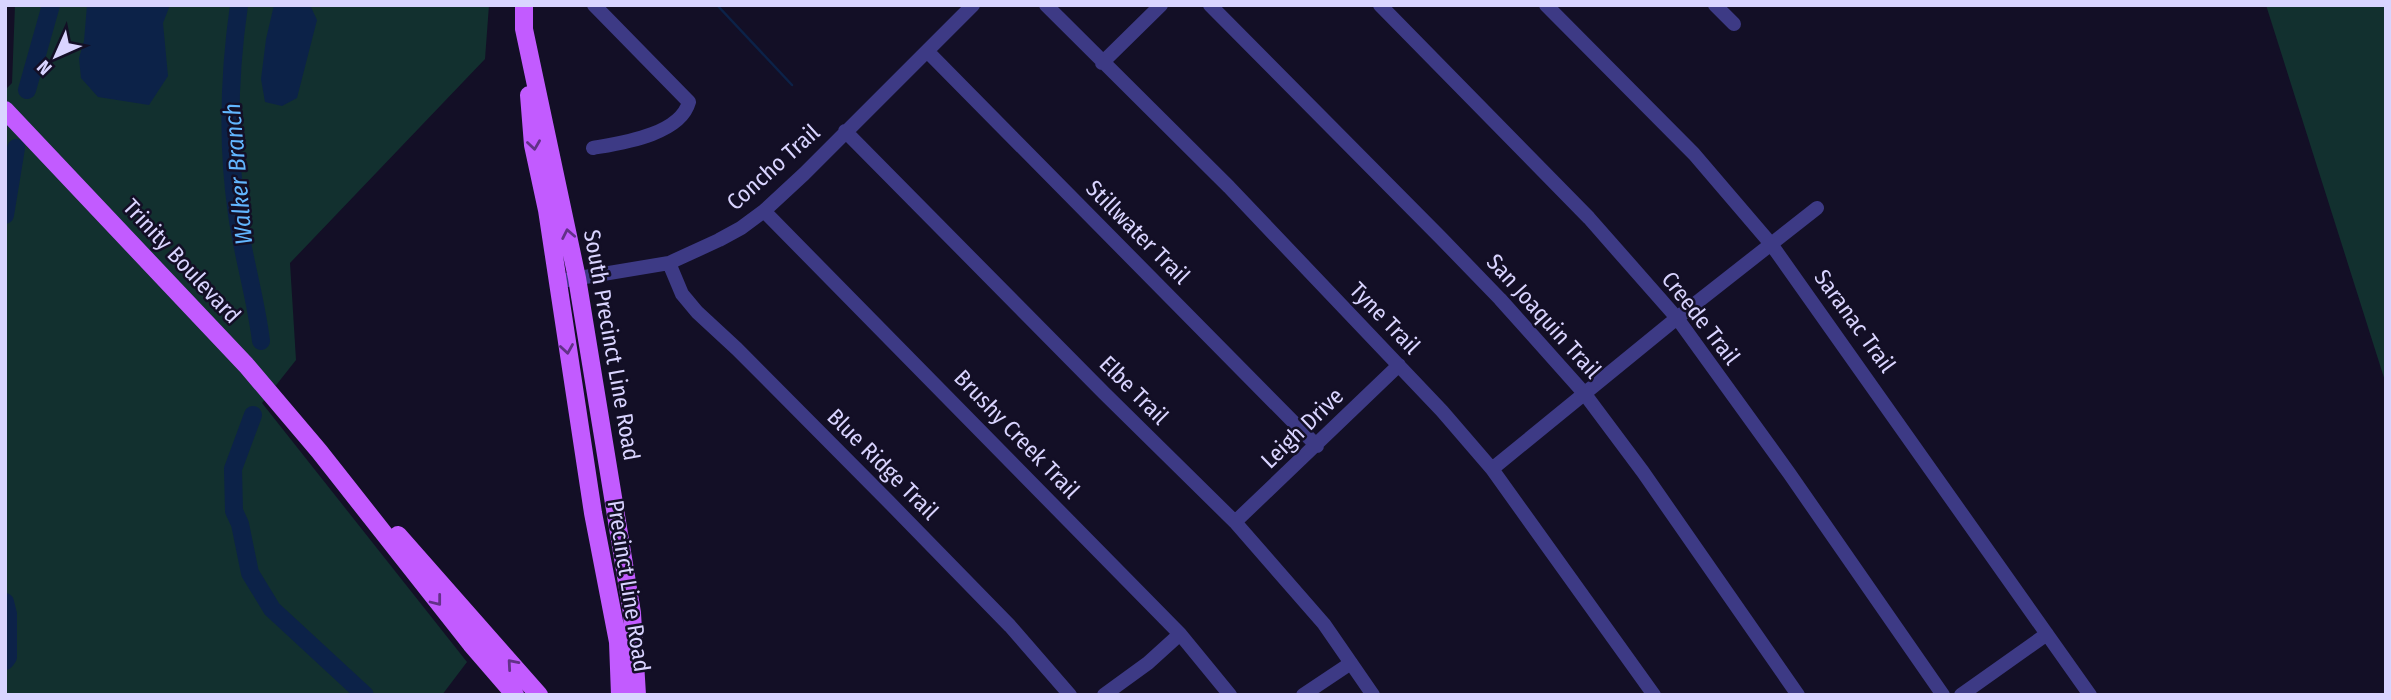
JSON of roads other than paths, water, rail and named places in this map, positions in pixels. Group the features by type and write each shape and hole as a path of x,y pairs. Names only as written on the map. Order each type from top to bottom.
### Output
{"main road":[{"name":"South Precinct Line Road","path":"524,5 524,29 577,278 632,613 637,695"},
{"name":"Precinct Line Road","path":"524,29 533,145 547,208 602,564 618,642 620,695"},
{"name":"Trinity Boulevard","path":"5,110 246,365 318,451 471,645 515,695"},
{"path":"575,394 585,409 605,524 612,530 617,528"},
{"name":"Trinity Boulevard","path":"318,451 385,521 539,695"},
{"path":"602,564 623,563"}],"street":[{"path":"593,148 632,140 657,131 677,120 689,102 594,5"},
{"name":"Concho Trail","path":"558,281 669,263 719,240 764,211 973,5"},
{"name":"Tyne Trail","path":"1046,5 1229,187 1443,411 1493,469 1654,695"},
{"path":"1102,63 1161,5"},
{"name":"San Joaquin Trail","path":"1210,5 1458,255 1584,393 1643,472 1798,695"},
{"name":"Creede Trail","path":"1380,5 1589,218 1676,318 1789,473 1943,695"},
{"name":"Saranac Trail","path":"1546,5 1694,154 1771,244 2090,695"},
{"path":"1715,5 1734,24"},
{"name":"Stillwater Trail","path":"927,51 1317,446"},
{"name":"Elbe Trail","path":"845,131 1104,393 1236,522 1324,624 1373,695"},
{"path":"1493,469 1676,318 1817,208"},
{"name":"Brushy Creek Trail","path":"764,211 1180,634 1230,695"},
{"name":"Blue Ridge Trail","path":"669,263 682,294 696,312 737,349 887,500 1010,626 1070,695"},
{"name":"Leigh Drive","path":"1236,522 1399,365"},
{"path":"1104,695 1148,663 1180,634"},
{"path":"1961,695 2047,634"},
{"path":"1303,695 1351,663"}],"water":[{"path":"87,5 170,5 163,23 168,76 149,105 98,97 81,78 79,58 84,41"},
{"path":"274,5 310,5 317,20 297,98 282,106 265,102 261,79"}],"waterway":[{"path":"27,90 51,5"},
{"name":"Walker Branch","path":"239,5 231,84 232,162 240,230 261,341"},
{"path":"717,5 792,85"},
{"path":"5,215 16,148"},
{"name":"Walker Branch","path":"253,415 233,469 234,511 240,524 250,573 272,609 365,695"},
{"path":"5,602 8,614 8,657 5,661"}]}
